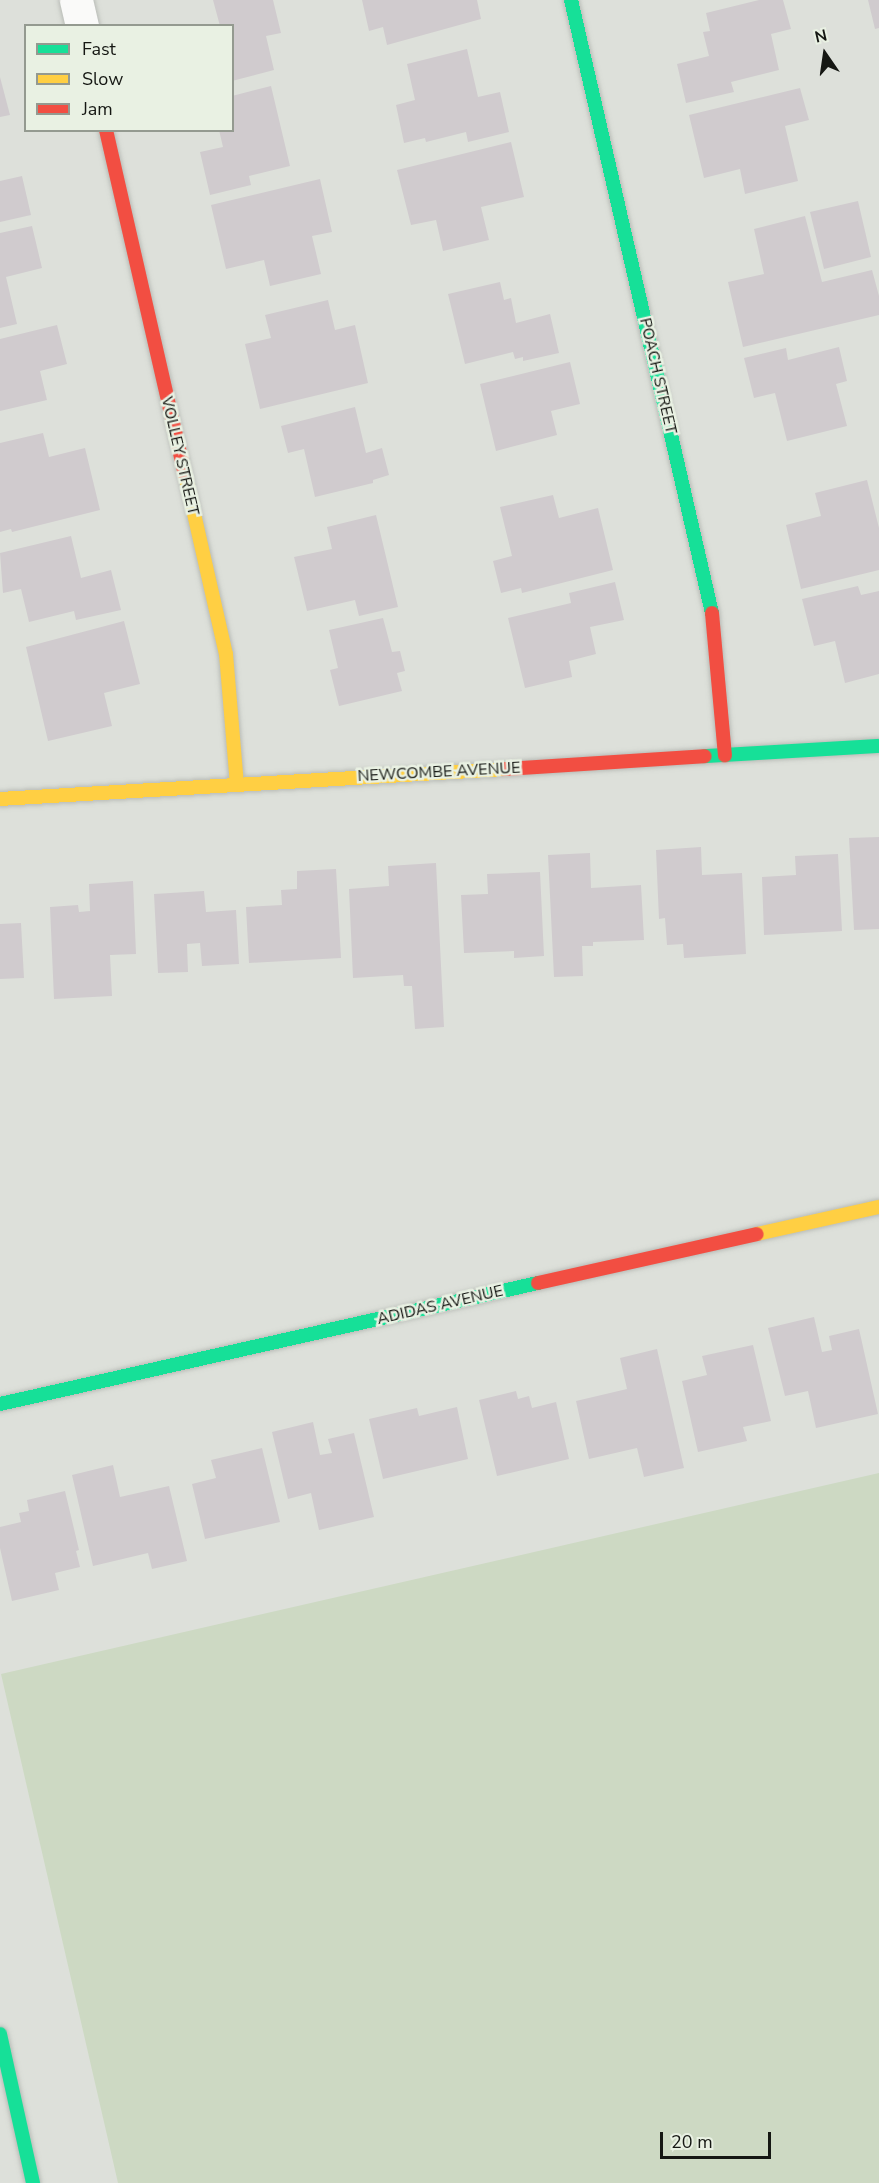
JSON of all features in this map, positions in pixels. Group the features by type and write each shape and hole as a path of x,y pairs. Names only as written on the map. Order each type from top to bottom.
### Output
{"street":[{"path":"76,0 82,24"},
{"name":"POACH STREET","path":"571,0 715,625 725,755"},
{"name":"VOLLEY STREET","path":"106,132 226,654 237,785"},
{"name":"NEWCOMBE AVENUE","path":"0,799 879,746"},
{"name":"ADIDAS AVENUE","path":"0,1404 879,1207"},
{"path":"0,2034 33,2183"}],"green space":[{"path":"879,1473 879,2183 118,2183 1,1674"}],"building":[{"path":"213,0 273,0 281,33 266,36 274,70 234,80 234,24 219,24"},
{"path":"362,0 477,0 481,19 387,45 383,27 369,31"},
{"path":"759,0 783,0 791,29 771,34 779,70 731,82 734,92 686,103 677,64 709,56 703,32 710,31 706,13"},
{"path":"868,0 879,0 879,28 875,29"},
{"path":"467,49 478,97 500,92 509,132 468,142 466,132 426,142 425,138 404,143 396,105 415,100 407,64"},
{"path":"0,77 10,115 0,117"},
{"path":"271,86 290,166 249,176 251,185 210,195 200,152 223,147 219,132 234,132 234,95"},
{"path":"800,88 809,120 785,126 798,181 745,194 740,169 704,178 689,115"},
{"path":"511,142 524,197 481,207 489,240 443,251 436,220 411,225 397,170"},
{"path":"22,176 31,215 0,222 0,181"},
{"path":"320,179 332,232 312,236 321,274 270,286 264,260 226,269 211,205"},
{"path":"858,201 871,257 824,269 810,212"},
{"path":"805,216 822,282 872,270 879,296 879,315 743,347 728,282 764,274 754,229"},
{"path":"32,226 42,268 6,277 17,324 0,328 0,233"},
{"path":"500,282 504,300 511,298 516,323 550,314 559,353 523,361 523,357 515,359 513,352 465,364 448,294"},
{"path":"328,300 335,330 355,325 368,383 260,409 245,344 271,338 265,315"},
{"path":"57,325 67,364 40,371 47,400 0,411 0,339"},
{"path":"839,347 847,381 836,384 847,426 787,441 775,393 754,398 744,358 786,348 788,360"},
{"path":"570,362 580,404 551,411 557,435 496,451 480,384"},
{"path":"355,407 366,453 382,448 389,475 373,480 373,483 315,497 304,449 288,453 281,426"},
{"path":"43,433 49,457 85,448 100,510 12,532 11,529 0,532 0,443"},
{"path":"867,480 879,528 879,570 801,589 786,525 821,516 815,493"},
{"path":"553,495 559,518 598,508 613,570 522,593 521,588 501,593 493,561 512,556 500,507"},
{"path":"376,515 398,607 359,616 355,600 307,611 294,557 332,549 327,527"},
{"path":"71,536 81,578 111,570 121,610 76,620 74,611 29,622 21,589 3,593 0,553"},
{"path":"615,582 624,620 590,627 596,654 569,661 572,677 525,688 508,618 571,603 569,593"},
{"path":"858,586 861,595 879,591 879,674 845,683 835,641 814,646 802,599"},
{"path":"383,618 392,652 400,651 405,671 397,673 402,691 339,706 330,670 338,668 329,630"},
{"path":"124,621 140,684 104,693 112,726 48,741 26,647"},
{"path":"879,837 879,929 854,930 849,838"},
{"path":"701,847 702,875 742,873 746,954 684,958 683,944 667,945 665,918 659,919 656,850"},
{"path":"590,853 591,888 641,885 644,940 593,942 593,946 582,946 583,976 554,977 548,855"},
{"path":"838,854 842,931 764,935 762,877 796,875 795,856"},
{"path":"436,863 444,1027 415,1029 412,986 404,986 403,975 353,978 349,889 389,886 388,866"},
{"path":"336,869 341,958 249,963 246,907 282,905 281,890 297,889 297,871"},
{"path":"540,872 544,956 514,958 514,951 464,953 461,895 488,894 487,874"},
{"path":"133,881 136,954 110,955 112,996 54,999 50,907 78,905 79,912 90,911 89,884"},
{"path":"204,891 206,912 236,910 239,964 202,966 200,943 187,944 188,972 158,973 154,894"},
{"path":"21,923 24,978 0,979 0,924"},
{"path":"814,1317 822,1352 832,1350 829,1336 859,1329 878,1414 816,1428 808,1391 785,1396 768,1328"},
{"path":"753,1345 771,1421 743,1427 747,1441 698,1452 682,1381 707,1375 702,1356"},
{"path":"657,1349 684,1468 644,1477 637,1448 589,1459 576,1401 627,1389 620,1358"},
{"path":"516,1391 518,1399 529,1396 532,1408 556,1402 569,1459 497,1476 479,1400"},
{"path":"457,1407 468,1459 383,1479 369,1419 417,1408 419,1416"},
{"path":"313,1422 320,1455 332,1453 328,1439 354,1433 374,1517 319,1530 311,1493 288,1499 272,1432"},
{"path":"262,1448 280,1522 205,1539 192,1484 216,1478 211,1460"},
{"path":"113,1465 120,1497 169,1486 187,1561 152,1569 148,1553 93,1566 72,1475"},
{"path":"65,1491 79,1550 76,1551 80,1567 55,1573 59,1590 12,1601 0,1548 0,1527 21,1522 19,1513 29,1511 27,1500"}],"traffic: fast":[{"path":"571,0 712,613"},
{"path":"705,756 879,746"},
{"path":"0,1404 538,1283"},
{"path":"0,2034 33,2183"}],"traffic: slow":[{"path":"185,474 226,654 237,785"},
{"path":"0,799 505,769"},
{"path":"757,1234 879,1207"}],"traffic: jam":[{"path":"106,132 185,474"},
{"path":"712,613 725,755"},
{"path":"505,769 705,756"},
{"path":"538,1283 757,1234"}]}
